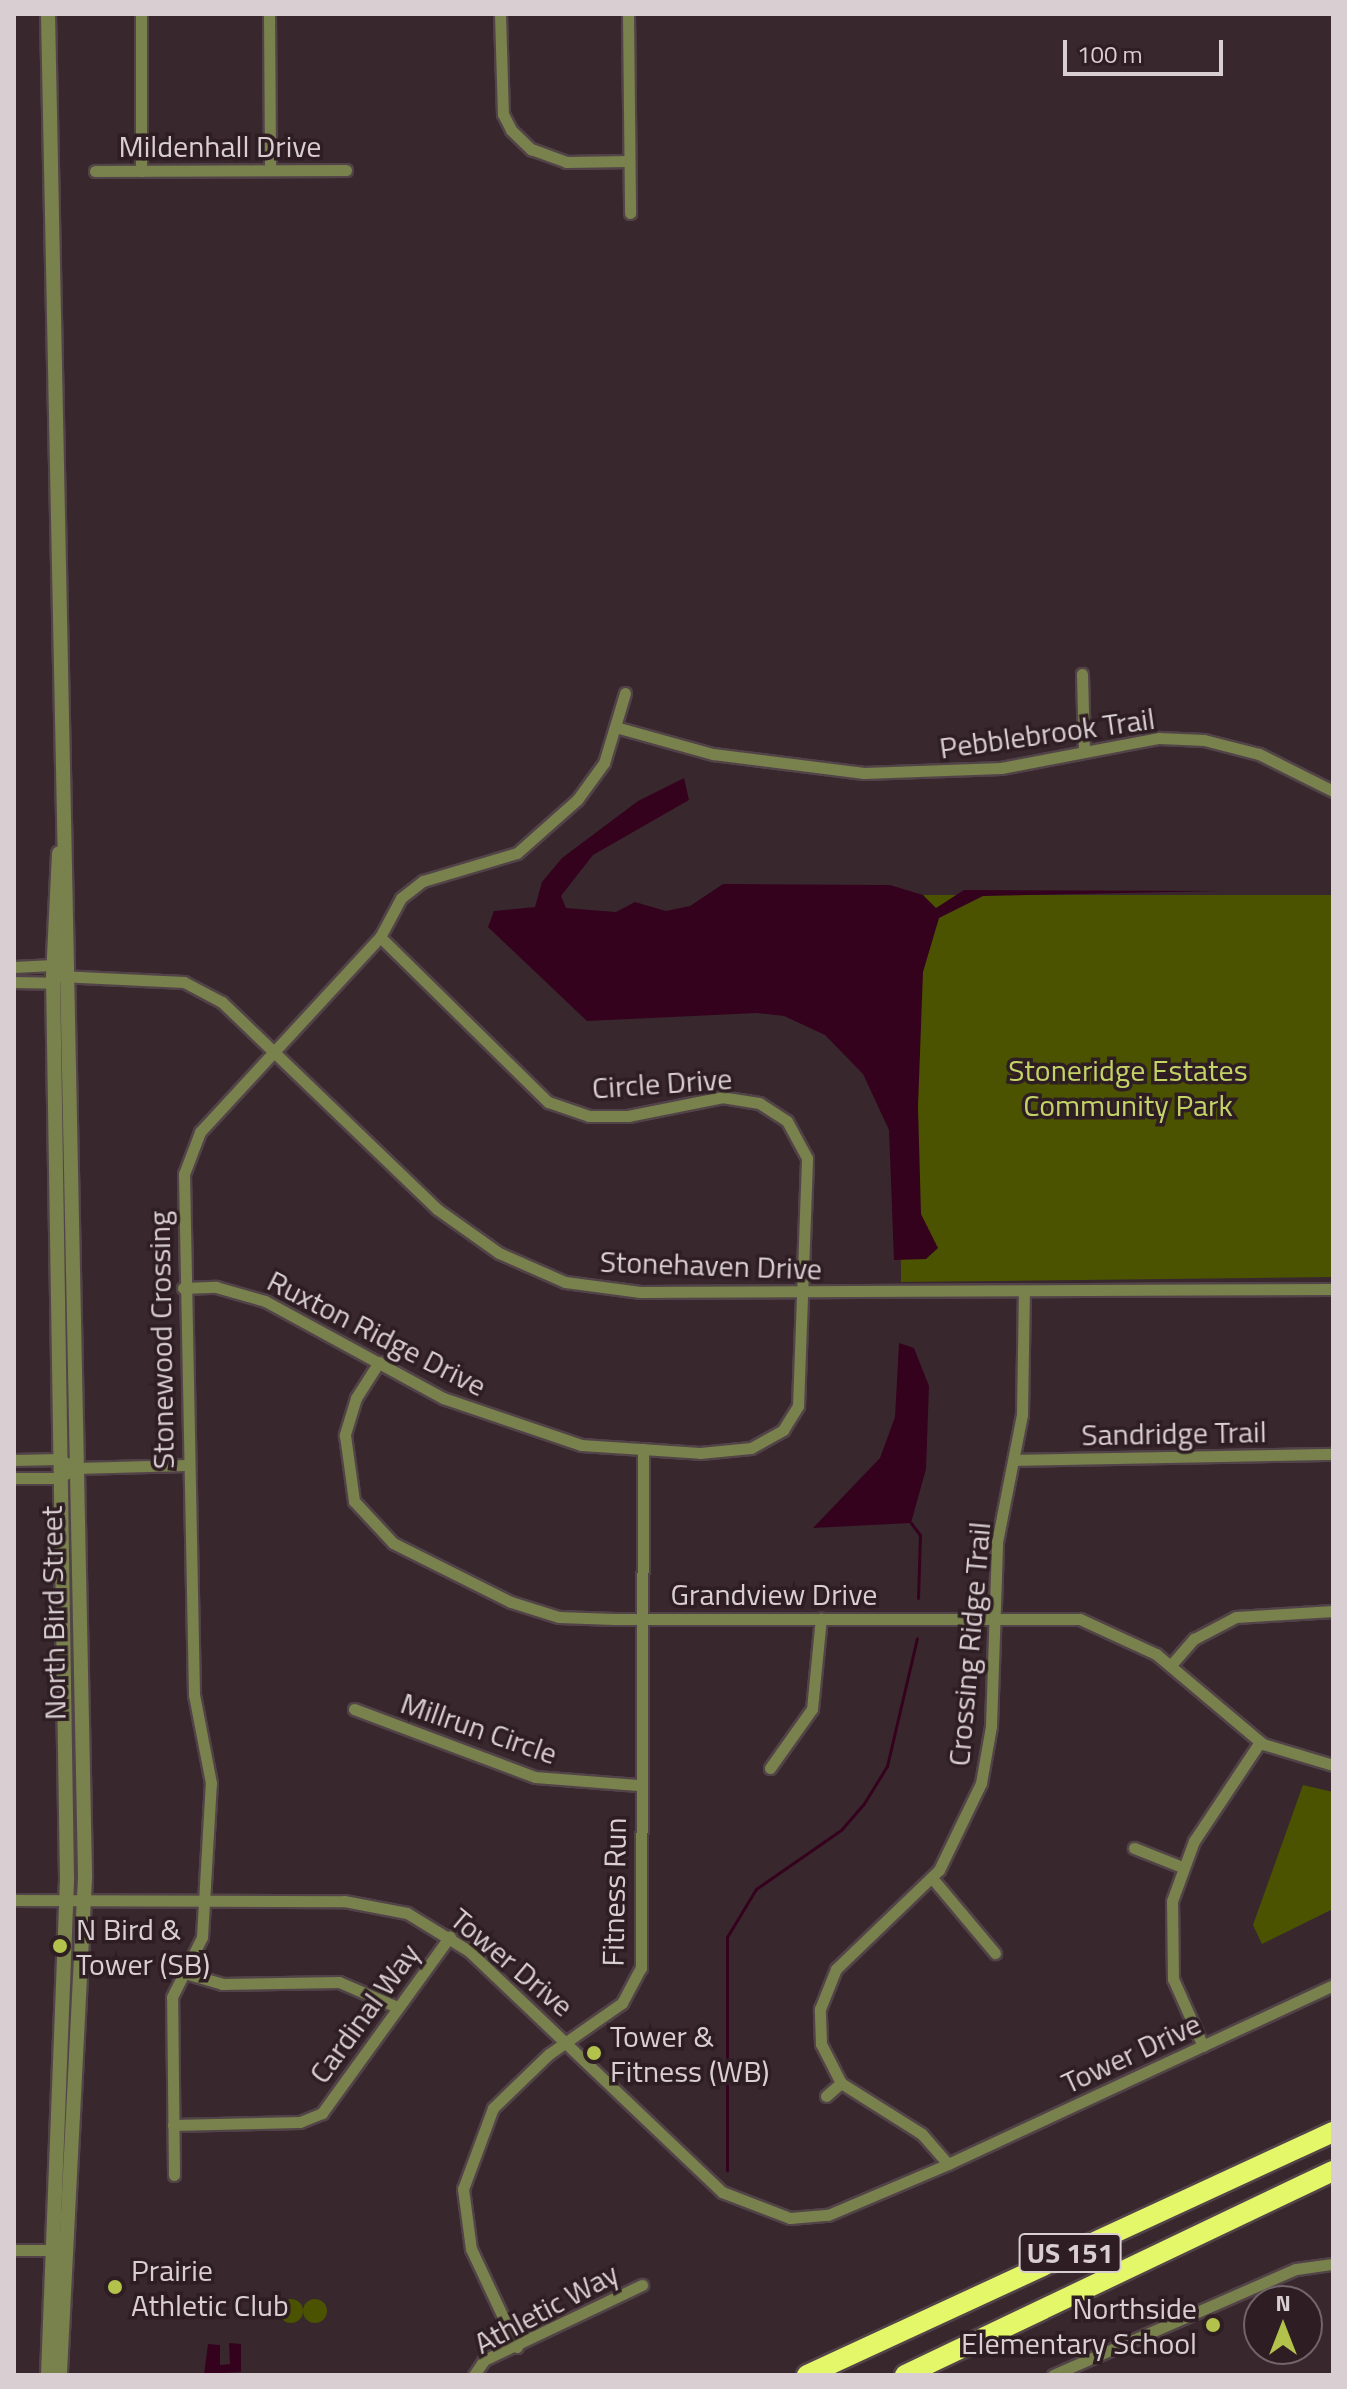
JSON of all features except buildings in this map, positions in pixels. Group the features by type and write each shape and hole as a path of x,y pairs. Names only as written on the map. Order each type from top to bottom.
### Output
{"highway":[{"path":"1163,2211 1333,2119"},
{"name":"US 151","path":"807,2375 1333,2132"},
{"name":"US 151","path":"905,2375 1333,2172"}],"street":[{"name":"North Bird Street","path":"48,14 60,849 56,975 59,1478 67,1900 58,2250 60,2375"},
{"path":"141,14 141,171"},
{"path":"269,14 270,169"},
{"path":"500,14 503,114 511,130 531,149 566,162 629,161"},
{"path":"628,14 630,213"},
{"name":"Mildenhall Drive","path":"95,171 346,170"},
{"path":"1082,674 1084,749"},
{"name":"Stonewood Crossing","path":"174,2175 172,1997 188,1974 207,1900 211,1783 194,1695 186,1465 184,1174 200,1132 272,1046 380,937 401,898 423,881 517,853 551,827 604,763 619,728 625,693"},
{"name":"Pebblebrook Trail","path":"619,728 713,754 864,773 1001,768 1084,749 1204,740 1259,754 1333,791"},
{"name":"Circle Drive","path":"380,937 548,1102 589,1116 628,1116 723,1097 759,1103 787,1121 807,1158 802,1293"},
{"name":"Stonehaven Drive","path":"14,967 56,975 184,982 222,1002 272,1046 437,1209 499,1253 565,1282 640,1292 1333,1289"},
{"name":"North Bird Street","path":"48,2375 83,1901 76,1468 56,975"},
{"name":"Stonehaven Drive","path":"14,982 56,975"},
{"name":"Ruxton Ridge Drive","path":"183,1288 240,1292 498,1420 581,1445 643,1449 751,1448 783,1430 804,1382 802,1293"},
{"name":"Crossing Ridge Trail","path":"841,2083 819,2023 829,1977 932,1878 969,1818 988,1755 997,1542 1015,1460 1024,1292"},
{"name":"Grandview Drive","path":"379,1362 356,1398 345,1435 354,1501 376,1531 524,1607 559,1617 640,1619 992,1616 1080,1619 1129,1637 1171,1665 1260,1742 1333,1765"},
{"name":"Fitness Run","path":"517,2347 471,2249 463,2189 493,2108 568,2041 622,2003 641,1968 638,1785 643,1449"},
{"name":"Sandridge Trail","path":"1015,1460 1333,1454"},
{"path":"14,1460 59,1459 76,1468"},
{"path":"14,1478 59,1478 76,1468 186,1465"},
{"path":"1171,1665 1194,1639 1236,1617 1333,1611"},
{"path":"770,1768 812,1709 821,1618"},
{"name":"Millrun Circle","path":"354,1709 535,1777 638,1785"},
{"path":"1203,2046 1170,1962 1172,1901 1182,1867 1260,1742"},
{"path":"1134,1848 1182,1867"},
{"path":"932,1878 995,1953"},
{"name":"Tower Drive","path":"14,1900 365,1902 450,1936 568,2041 722,2192 767,2213 828,2215 948,2164 1333,1985"},
{"name":"Cardinal Way","path":"173,2125 313,2119 450,1936"},
{"path":"188,1974 222,1984 339,1982 397,2007"},
{"path":"826,2096 841,2083 922,2134 948,2164"},
{"path":"14,2250 58,2250"},
{"path":"1053,2375 1296,2269 1333,2264"},
{"name":"Athletic Way","path":"474,2375 484,2360 517,2347 642,2285"}],"green space":[{"name":"Stoneridge Estates Community Park","path":"705,895 1333,895 1333,1277 901,1282 900,1004"},
{"path":"1303,1785 1333,1792 1333,1909 1262,1944 1253,1925"},
{"path":"291,2299 299,2303 303,2311 299,2319 291,2323 283,2319 279,2311 283,2303"},
{"path":"315,2299 324,2302 327,2311 324,2320 315,2323 306,2320 303,2311 306,2302"}],"shaded area":[{"path":"684,778 689,800 593,855 561,896 566,908 616,912 635,902 666,911 690,906 723,884 890,885 923,895 936,908 964,890 1221,891 983,896 939,918 923,972 918,1107 921,1214 938,1248 926,1259 894,1260 889,1130 863,1074 825,1035 784,1016 757,1013 587,1021 488,927 494,911 535,907 542,882 562,858 638,801"},
{"path":"899,1343 914,1348 929,1386 926,1469 911,1523 813,1528 880,1458 895,1417"},
{"path":"167,2294 174,2306 188,2297 202,2308 188,2319 161,2319 156,2299"},
{"path":"229,2343 241,2344 241,2372 204,2374 208,2344 220,2345 220,2365 230,2364"}],"waterway":[{"path":"911,1523 920,1535 918,1598"},
{"path":"727,2170 727,1937 756,1889 841,1830 863,1805 887,1766 917,1638"}],"place":[{"name":"N Bird & Tower (SB)","path":"60,1946"},
{"name":"Tower & Fitness (WB)","path":"594,2053"},
{"name":"Prairie Athletic Club","path":"115,2287"},
{"name":"Northside Elementary School","path":"1213,2325"}]}
